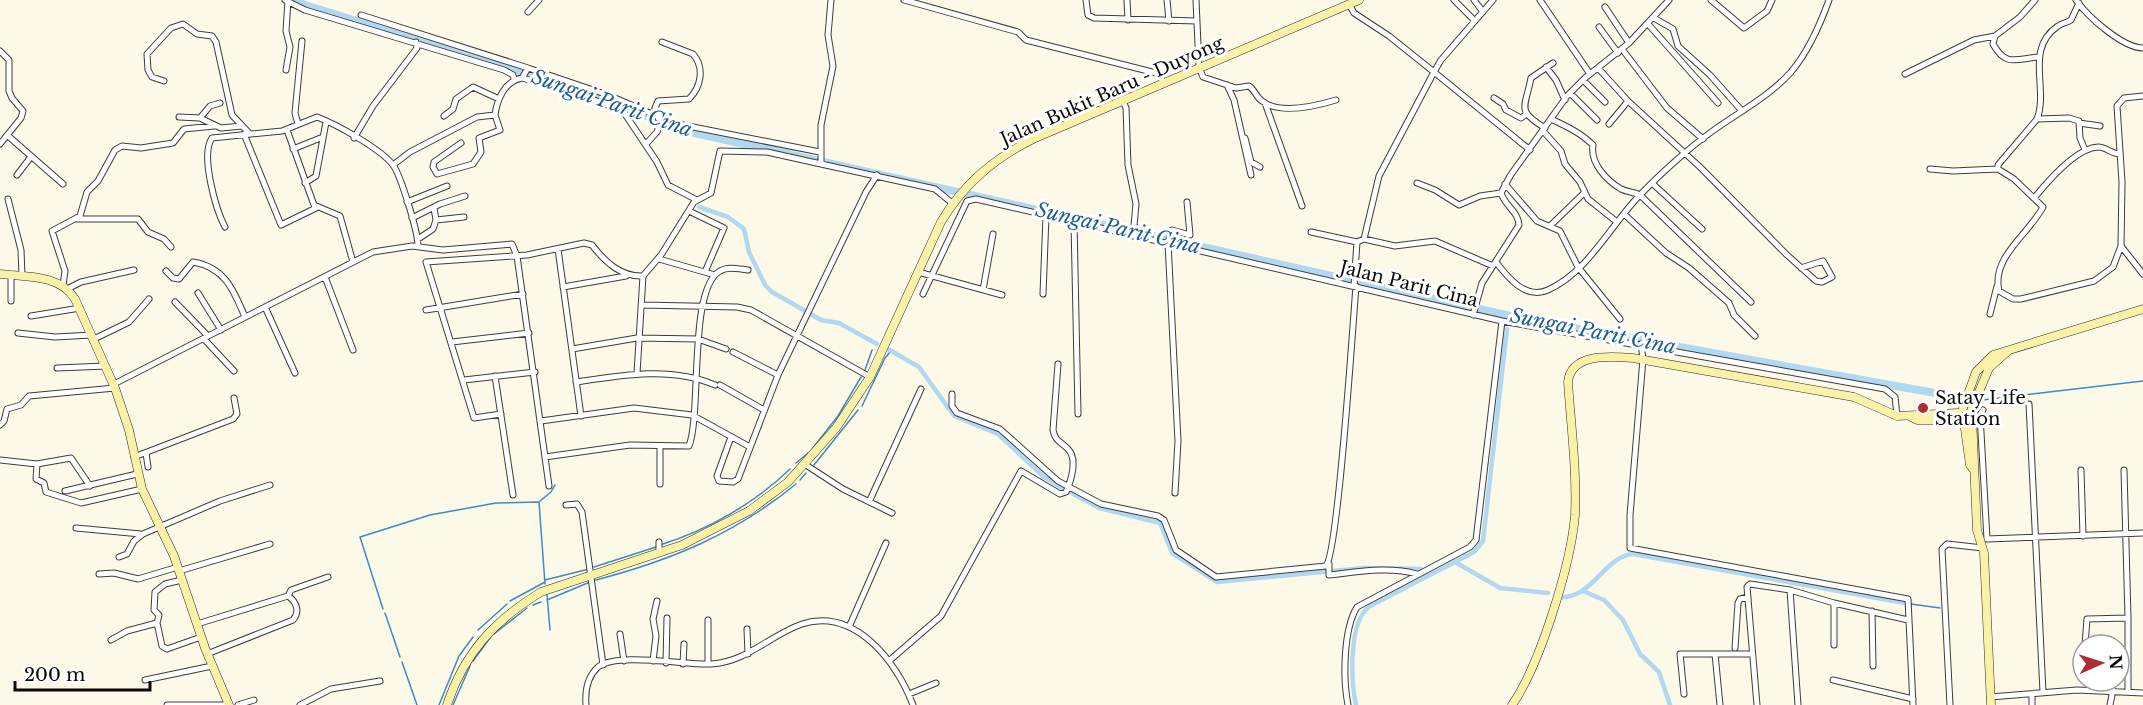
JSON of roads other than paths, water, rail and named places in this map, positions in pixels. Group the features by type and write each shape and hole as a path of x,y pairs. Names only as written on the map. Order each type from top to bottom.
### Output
{"main road":[{"name":"Jalan Bukit Baru - Duyong","path":"447,705 456,679 471,652 506,614 541,592 592,575 659,547 718,529 749,511 788,482 806,465 836,428 870,377 918,272 954,201 966,186 988,166 1017,147 1344,3 1359,0"},
{"path":"0,274 47,279 65,287 80,308 115,386 142,489 178,569 207,654 228,705"},
{"path":"1991,701 1983,548 1977,530 1973,469 1970,465 1965,415 1976,372 1993,355 2143,309"},
{"path":"1512,705 1537,658 1572,535 1575,503 1569,382 1571,370 1578,363 1591,359 1615,357 1643,359 1854,397 1897,416 1917,420 1965,415"}],"street":[{"path":"528,12 539,0"},
{"path":"821,163 821,125 833,66 828,35 831,0"},
{"path":"904,0 1018,32 1026,40 1155,73 1165,83"},
{"path":"1086,0 1090,17 1197,21"},
{"path":"1127,0 1128,20"},
{"path":"1167,0 1169,21"},
{"path":"1196,0 1199,67 1203,77 1230,86 1252,88 1265,103 1302,206"},
{"path":"1454,0 1475,21"},
{"path":"1474,0 1483,12"},
{"path":"1364,239 1379,176 1434,72 1493,0"},
{"path":"1540,0 1590,74"},
{"path":"1473,311 1482,283 1519,225 1516,214 1503,200 1501,193 1505,184 1570,93 1629,43 1669,0"},
{"path":"1711,0 1743,28 1767,11 1772,0"},
{"path":"1311,231 1356,242 1364,239 1395,246 1435,241 1494,264 1518,286 1534,293 1548,290 1578,267 1640,195 1703,139 1792,71 1810,44 1829,0"},
{"path":"1905,74 1974,40 1995,36 2020,17 2035,0"},
{"path":"286,70 290,48 285,31 287,1 305,10 416,42 509,72 519,78 615,106 623,111 648,143 668,185 697,200"},
{"path":"1998,169 2005,155 2014,149 2037,119 2040,110 2039,57 2041,47 2059,25 2071,20 2078,2 2121,42 2133,48 2143,48"},
{"path":"1344,3 1354,13 1389,36 1530,150"},
{"path":"1605,7 1629,43"},
{"path":"361,15 608,95 659,121 820,153"},
{"path":"1654,18 1673,29 1678,46 1710,75 1742,111"},
{"path":"164,81 152,77 147,62 147,54 164,34 179,24 189,26 197,34 210,35 216,42 231,110 247,134 281,225 316,208 340,216 352,262"},
{"path":"1648,24 1718,103"},
{"path":"1599,27 1667,108 1703,139"},
{"path":"1995,36 1993,44 2000,57 2006,60 2039,57"},
{"path":"298,124 295,113 302,41"},
{"path":"354,138 373,106 410,59 417,48 416,42"},
{"path":"648,143 659,121 655,108 658,101 689,99 698,87 701,72 693,54 662,42"},
{"path":"0,51 9,60 12,99 23,111 21,118 0,144"},
{"path":"1525,115 1531,78 1553,63"},
{"path":"1546,67 1556,80 1565,100"},
{"path":"1598,68 1628,101 1801,268 1820,282 1832,277 1823,261 1801,268"},
{"path":"461,143 434,162 433,167 437,174 473,164 481,152 479,138 500,130 495,115 504,88 528,69"},
{"path":"1583,80 1605,102"},
{"path":"1230,86 1250,158 1253,165 1260,167"},
{"path":"1230,86 1251,175"},
{"path":"444,116 453,109 456,99 473,87 499,99"},
{"path":"1570,93 1597,120"},
{"path":"1997,285 1999,291 2013,299 2021,299 2094,281 2113,267 2121,246 2118,106 2120,99 2143,96"},
{"path":"1494,98 1516,116 1521,118 1525,115"},
{"path":"1123,100 1126,111 1128,165 1136,204 1133,234"},
{"path":"1265,103 1295,108 1319,106 1336,100"},
{"path":"1609,124 1628,101"},
{"path":"200,118 210,106 220,103"},
{"path":"393,165 410,152 477,117 495,115"},
{"path":"1525,115 1544,130 1561,151 1565,164 1580,182 1584,193 1617,222"},
{"path":"179,117 200,118 214,126"},
{"path":"225,227 216,210 208,145 212,138 287,130 312,118 326,122 354,138 393,165 422,250 512,244 517,256 535,372 549,486"},
{"path":"2037,119 2069,118 2079,123 2100,126"},
{"path":"1551,119 1576,131 1590,142 1593,146 1592,157 1606,177 1621,189 1640,195 1751,302"},
{"path":"306,183 316,176 326,122"},
{"path":"2079,123 2080,138 2085,150"},
{"path":"77,219 82,212 87,192 98,181 118,148 146,147 173,142 184,129 242,126"},
{"path":"287,130 316,208"},
{"path":"7,135 30,158 63,184"},
{"path":"293,149 322,137"},
{"path":"2035,197 2053,177 2085,150 2101,147 2120,154"},
{"path":"637,373 643,276 659,259 697,200 709,196 713,190 720,151 767,153 821,163 935,189 954,201"},
{"path":"16,175 30,158"},
{"path":"1930,169 1953,171 1998,169 2014,179 2043,207 2013,246 1999,270 1990,314"},
{"path":"731,437 717,476 719,481 737,480 778,375 866,192 877,175"},
{"path":"1417,183 1435,190 1459,205 1480,196 1501,193"},
{"path":"1505,184 1537,221 1551,225 1562,234 1578,267 1620,319"},
{"path":"1653,184 1702,229"},
{"path":"406,202 447,186"},
{"path":"1551,225 1584,193"},
{"path":"412,218 465,196"},
{"path":"8,199 21,250 22,276"},
{"name":"Jalan Parit Cina","path":"930,276 968,201 976,200 1169,240 1473,311 1502,321 1885,389 1895,397 1897,416"},
{"path":"1175,494 1177,418 1169,240 1172,230 1190,235 1187,202"},
{"path":"0,425 4,421 7,409 21,405 29,396 115,386 352,262 379,250 418,243 433,229 436,220 434,208"},
{"path":"689,211 724,228 705,273"},
{"path":"1624,214 1666,253 1689,268 1729,303 1734,315 1755,336"},
{"path":"436,220 464,216"},
{"path":"1043,294 1046,216"},
{"path":"134,270 65,287 65,271 52,231 77,219 138,219 148,232 164,239 171,247"},
{"path":"1074,222 1078,414"},
{"path":"983,290 993,234"},
{"path":"1356,242 1355,283 1337,505 1329,573 1399,571 1417,574"},
{"path":"501,414 474,418 426,262 517,256 578,243 592,245 599,255 626,276"},
{"path":"2121,246 2143,274"},
{"path":"558,249 581,416"},
{"path":"659,259 715,275"},
{"path":"166,271 173,278 179,279 194,262 220,273 230,284 245,317"},
{"path":"545,457 630,445 689,446 702,307 715,275 725,269 748,270"},
{"path":"918,272 1002,295"},
{"path":"11,275 11,301"},
{"path":"563,287 626,276 643,276"},
{"path":"922,294 930,276"},
{"path":"325,277 353,350"},
{"path":"198,293 221,330"},
{"path":"426,310 523,294"},
{"path":"18,333 55,337 93,337 129,322 149,299"},
{"path":"175,302 234,371"},
{"path":"642,305 744,308 870,377"},
{"path":"265,307 295,373"},
{"path":"31,316 80,308"},
{"path":"1348,705 1346,658 1354,612 1360,604 1470,547 1478,535 1502,321"},
{"path":"452,342 529,333"},
{"path":"572,349 640,338 698,339 726,349"},
{"path":"1641,344 1643,359 1629,544 1632,549 1908,598 1913,702 1833,680"},
{"path":"733,352 778,375"},
{"path":"890,660 941,616 1021,471 1060,494 1068,488 1072,473 1070,452 1054,438 1053,430 1058,364"},
{"path":"57,368 106,366"},
{"path":"464,380 535,372"},
{"path":"576,382 637,373 696,376 764,410"},
{"path":"495,376 513,495"},
{"path":"869,502 921,389"},
{"path":"952,394 952,406 957,413 1000,429 1046,472 1068,488 1101,504 1158,516 1164,520 1176,550 1216,577 1320,567 1329,564"},
{"path":"134,457 233,419 237,414 234,398"},
{"path":"2029,404 2043,692"},
{"path":"541,421 634,408 693,415 750,447"},
{"path":"1983,410 1980,415 1987,539 2035,539 2143,533"},
{"path":"660,447 660,484"},
{"path":"146,453 148,467"},
{"path":"0,460 37,464 71,458 90,486"},
{"path":"37,464 36,479 44,483 46,492 76,502 103,500 142,489"},
{"path":"806,465 892,513"},
{"path":"2081,470 2084,536"},
{"path":"2124,470 2128,633"},
{"path":"65,491 137,474"},
{"path":"118,557 127,554 134,541 143,534 220,501 270,485"},
{"path":"566,505 577,504 581,508 603,664"},
{"path":"76,528 143,534"},
{"path":"849,627 886,543"},
{"path":"99,574 114,573 138,579 270,544"},
{"path":"1950,705 1942,549 1947,544 1983,548"},
{"path":"196,624 288,596 291,590 300,585 328,577"},
{"path":"182,580 158,587 154,596 154,610 159,618 157,623 165,649 201,637"},
{"path":"1756,705 1747,587 1750,584 1790,590 1908,620"},
{"path":"1790,590 1798,705"},
{"path":"207,654 293,620 297,616 297,607 288,596"},
{"path":"1735,648 1738,603 1740,599 1748,597"},
{"path":"653,661 656,636 653,619 657,600"},
{"path":"1834,603 1834,645"},
{"path":"1872,611 1873,666"},
{"path":"666,663 667,618"},
{"path":"2086,633 2087,619 2128,618"},
{"path":"708,620 708,664"},
{"path":"111,640 127,631 157,623"},
{"path":"586,705 586,687 594,672 603,664 639,659 666,663 708,664 748,654 802,624 838,623 849,627 890,660 913,705"},
{"path":"747,629 748,654"},
{"path":"620,634 624,661"},
{"path":"683,663 684,644"},
{"path":"1684,694 1680,654 1751,654"},
{"path":"1715,654 1720,705"},
{"path":"146,680 212,666"},
{"path":"300,705 331,689 380,681"},
{"path":"909,694 936,683"},
{"path":"1991,701 2043,692 2071,691"},
{"path":"2032,694 2032,705"},
{"path":"238,705 255,700"},
{"path":"167,705 228,705"}],"waterway":[{"name":"Sungai Parit Cina","path":"295,0 617,101 668,127 1524,319 1957,397"},
{"path":"699,207 728,217 744,229 749,252 765,285 772,292 821,320 839,323 877,344"},
{"path":"1356,705 1352,667 1353,652 1358,624 1363,614 1370,606 1474,552 1483,541 1507,329"},
{"path":"888,349 919,367 954,416 998,434 1043,476 1099,508 1160,523 1172,553 1217,582 1364,568 1421,569"},
{"path":"865,370 872,350"},
{"path":"862,406 885,358 891,351"},
{"path":"812,449 838,416 861,377"},
{"path":"1982,400 2143,381"},
{"path":"814,465 858,410"},
{"path":"796,463 808,453"},
{"path":"660,545 696,532 730,514 762,493 790,469"},
{"path":"800,480 806,473"},
{"path":"596,580 651,564 702,543 750,517 796,484"},
{"path":"540,501 551,492 555,485"},
{"path":"383,609 360,537 430,515 496,503 539,502 545,584"},
{"path":"594,567 656,547"},
{"path":"1558,597 1580,592 1614,562 1633,554 1905,603"},
{"path":"1455,562 1500,588 1548,593"},
{"path":"545,580 589,569"},
{"path":"510,601 545,582"},
{"path":"547,600 590,582"},
{"path":"1583,591 1604,600 1623,620 1640,654 1659,672 1670,705"},
{"path":"547,595 550,630"},
{"path":"533,605 541,602"},
{"path":"478,630 507,604"},
{"path":"1911,604 1940,608"},
{"path":"494,634 527,608"},
{"path":"385,613 400,657"},
{"path":"439,705 459,656 473,637"},
{"path":"473,661 490,638"},
{"path":"402,662 417,705"},
{"path":"453,705 470,666"}],"place":[{"name":"Satay Life Station","path":"1923,408"}]}
